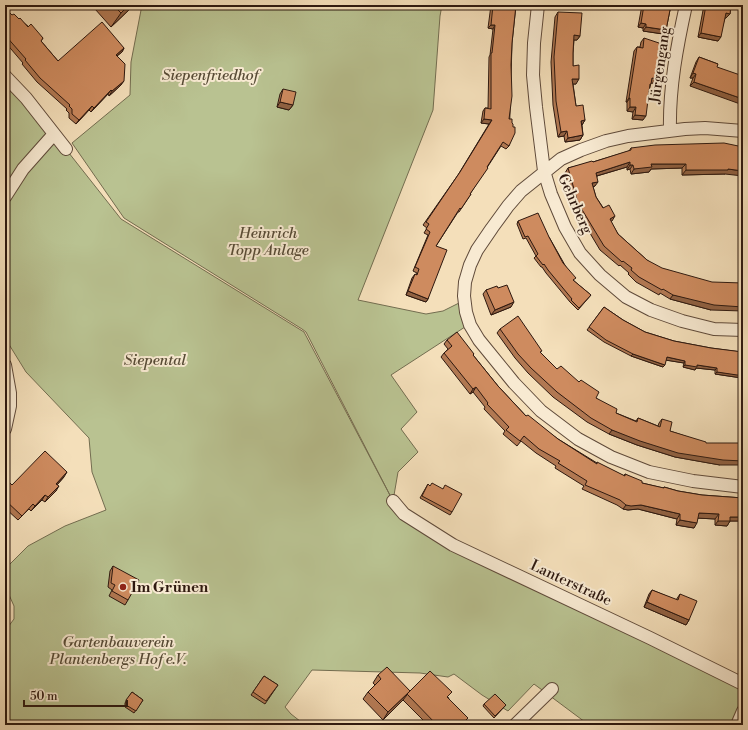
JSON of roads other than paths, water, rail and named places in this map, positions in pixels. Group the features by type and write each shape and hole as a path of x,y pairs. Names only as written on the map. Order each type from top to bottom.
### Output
{"street":[{"name":"Gehrberg","path":"538,5 534,43 533,75 544,172 551,194 565,227 580,253 600,275 626,297 651,310 682,322 714,329 743,330"},
{"name":"Jürgengang","path":"670,130 670,103 678,42 686,5"},
{"path":"5,76 26,98 66,149"},
{"path":"743,131 705,128 670,130 628,136 606,141 561,159 521,191 508,206 477,250 470,265 465,282 464,296 466,312 470,325 479,340 514,383 541,411 578,439 612,457 649,472 693,481 743,487"},
{"path":"5,197 23,169 54,134"},
{"path":"5,370 10,393 10,406 5,429"},
{"name":"Lanterstraße","path":"393,501 404,514 452,545 650,638 743,684"},
{"path":"515,725 552,689"},
{"path":"737,725 743,711"}],"place":[{"name":"Im Grünen","path":"123,587"}],"park label":[{"name":"Siepenfriedhof","path":"210,75"},
{"name":"Heinrich Topp Anlage","path":"268,242"},
{"name":"Siepental","path":"155,360"},
{"name":"Gartenbauverein Plantenbergs Hof e.V.","path":"118,650"}]}
